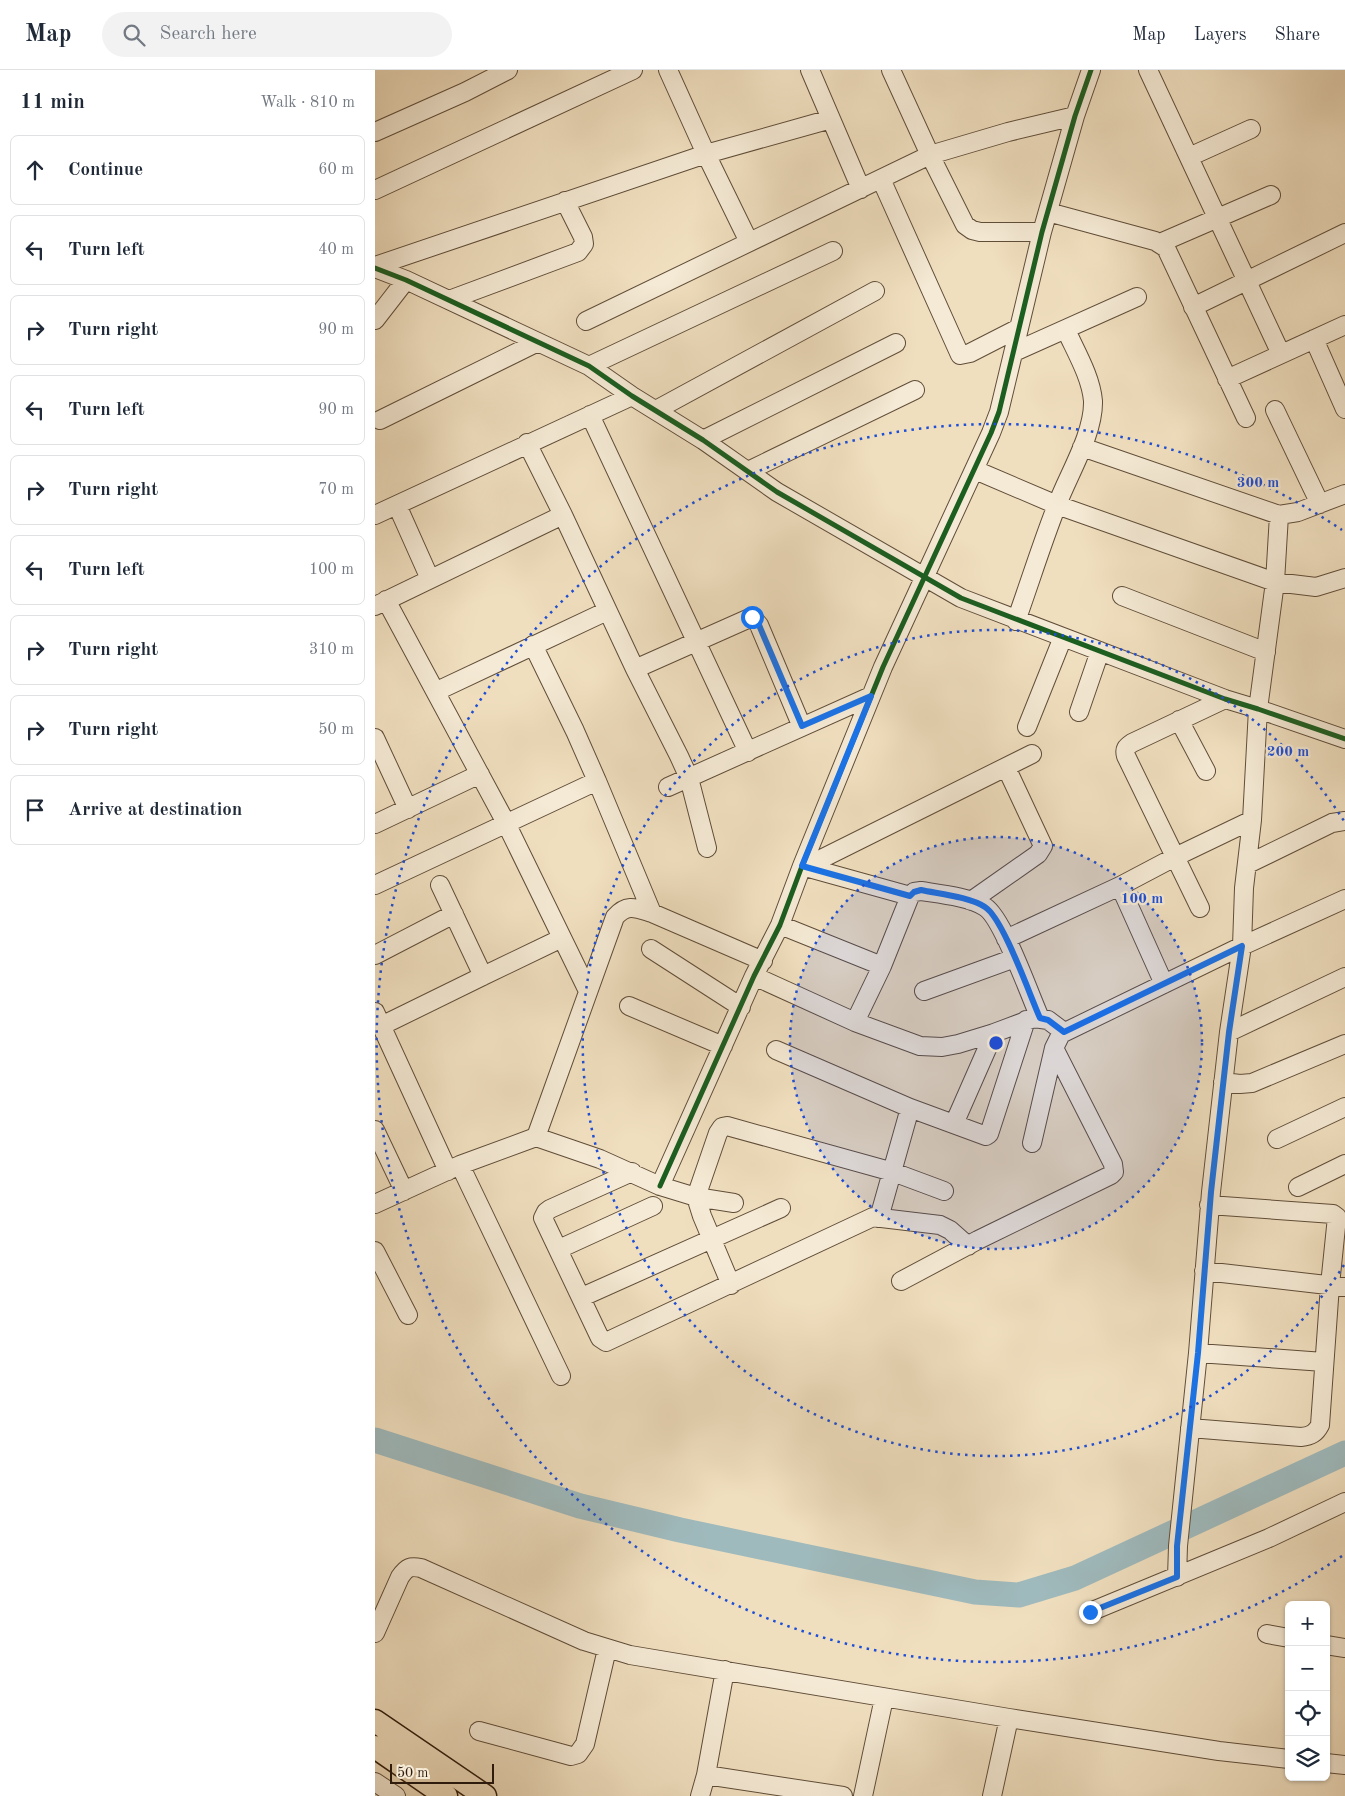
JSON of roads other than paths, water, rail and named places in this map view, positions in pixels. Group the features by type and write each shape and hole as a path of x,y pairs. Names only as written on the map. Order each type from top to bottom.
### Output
{"main road":[{"path":"375,1721 485,1796"},
{"path":"375,1747 446,1796"}],"street":[{"path":"375,132 465,92 508,70"},
{"path":"375,190 633,70"},
{"path":"668,70 749,242"},
{"path":"810,70 861,189"},
{"path":"891,70 965,225 972,230 980,232 1042,232"},
{"path":"660,1186 758,969 780,925 883,667 975,470 999,412 1042,232 1075,116 1091,70"},
{"path":"1148,70 1281,354"},
{"path":"586,322 930,155 966,143 1075,116"},
{"path":"375,267 706,154 831,119"},
{"path":"1189,157 1251,129"},
{"path":"881,180 960,355 970,353 1019,328"},
{"path":"1160,243 1271,195"},
{"path":"449,300 578,252 584,244 583,237 565,201"},
{"path":"1048,212 1160,243 1166,248 1246,418"},
{"path":"1193,307 1345,233"},
{"path":"589,366 833,251"},
{"path":"375,267 589,366 632,396 703,440 777,492 961,598 1016,621 1225,699 1345,739"},
{"path":"375,320 406,280"},
{"path":"656,410 875,291"},
{"path":"1014,352 1137,297"},
{"path":"1227,380 1345,325"},
{"path":"1016,621 1057,505 1082,447 1092,414 1092,393 1066,330"},
{"path":"1314,339 1345,409"},
{"path":"380,420 537,342"},
{"path":"703,440 896,343"},
{"path":"748,471 915,390"},
{"path":"375,515 632,396"},
{"path":"1275,410 1321,504"},
{"path":"590,415 748,752"},
{"path":"527,444 689,778 707,848"},
{"path":"1082,447 1279,515 1298,512 1345,494"},
{"path":"975,470 1057,505 1275,582 1316,587 1345,578"},
{"path":"397,505 430,579"},
{"path":"563,515 381,603 437,691 506,823 588,991"},
{"path":"1177,1577 1177,1546 1198,1353 1209,1205 1229,1032 1242,946 1244,888 1248,864 1259,709 1275,582 1279,515"},
{"path":"1122,596 1266,652"},
{"path":"437,691 607,611"},
{"path":"635,669 752,617 756,620 802,726"},
{"path":"1027,727 1063,637"},
{"path":"533,645 575,731 652,913"},
{"path":"1079,712 1100,651"},
{"path":"668,787 871,696"},
{"path":"1201,908 1126,756 1125,750 1132,743 1225,699"},
{"path":"1179,720 1206,771"},
{"path":"375,738 408,809"},
{"path":"803,866 1032,754"},
{"path":"971,901 1038,854 1043,846 1006,767"},
{"path":"375,824 480,774"},
{"path":"375,885 597,781"},
{"path":"1248,864 1344,819"},
{"path":"1006,938 1119,886 1251,820"},
{"path":"803,866 910,896"},
{"path":"440,885 483,976"},
{"path":"1119,886 1164,984"},
{"path":"776,1050 910,1108 984,1135 989,1134 1033,1019 1015,958 994,916 986,907 971,901 921,890 914,892 910,896 882,966 855,1022"},
{"path":"1032,1143 1054,1048 1058,1038 1064,1032 1345,898"},
{"path":"535,1137 615,917 620,911 634,907 652,913 855,1022 909,1042 932,1047 958,1044 1033,1019 1048,1020 1064,1032"},
{"path":"375,955 454,914"},
{"path":"780,925 882,966"},
{"path":"561,1376 378,1019 483,976 562,938"},
{"path":"651,949 741,1007"},
{"path":"924,992 1015,958"},
{"path":"1229,1032 1345,977"},
{"path":"629,1006 723,1046"},
{"path":"954,1124 994,1033"},
{"path":"1223,1082 1252,1083 1345,1044"},
{"path":"901,1281 1114,1172 1113,1164 1054,1048"},
{"path":"1277,1139 1345,1107"},
{"path":"879,1218 910,1108"},
{"path":"731,1285 702,1216 697,1198 718,1133 722,1127 727,1126 893,1172 944,1191"},
{"path":"375,1130 404,1191"},
{"path":"375,1204 454,1168 535,1137 632,1172 660,1186 697,1198 734,1203"},
{"path":"1298,1187 1345,1164"},
{"path":"632,1172 546,1212 543,1218 600,1338 606,1342 731,1285 867,1219 879,1218 940,1225 950,1230 967,1246"},
{"path":"1190,1428 1301,1437 1317,1432 1320,1425 1324,1362 1338,1286 1338,1222 1335,1214 1209,1205"},
{"path":"559,1249 653,1206"},
{"path":"582,1297 781,1208"},
{"path":"375,1251 408,1315"},
{"path":"1204,1271 1338,1286"},
{"path":"1198,1353 1324,1362"},
{"path":"1090,1612 1269,1538 1345,1502"},
{"path":"375,1633 400,1577 411,1566 421,1568 584,1641 607,1649 654,1659 884,1698 1219,1751 1285,1759"},
{"path":"1267,1634 1285,1637"},
{"path":"1330,1646 1345,1648"},
{"path":"479,1731 571,1756 578,1754 585,1744 607,1649"},
{"path":"700,1796 706,1775 725,1670"},
{"path":"863,1796 884,1698"},
{"path":"992,1796 1009,1718"},
{"path":"1330,1763 1345,1765"},
{"path":"706,1775 843,1796"},
{"path":"375,1782 396,1796"}],"waterway":[{"path":"375,1440 580,1506 680,1530 975,1592 1019,1595 1075,1578 1345,1453"}]}
